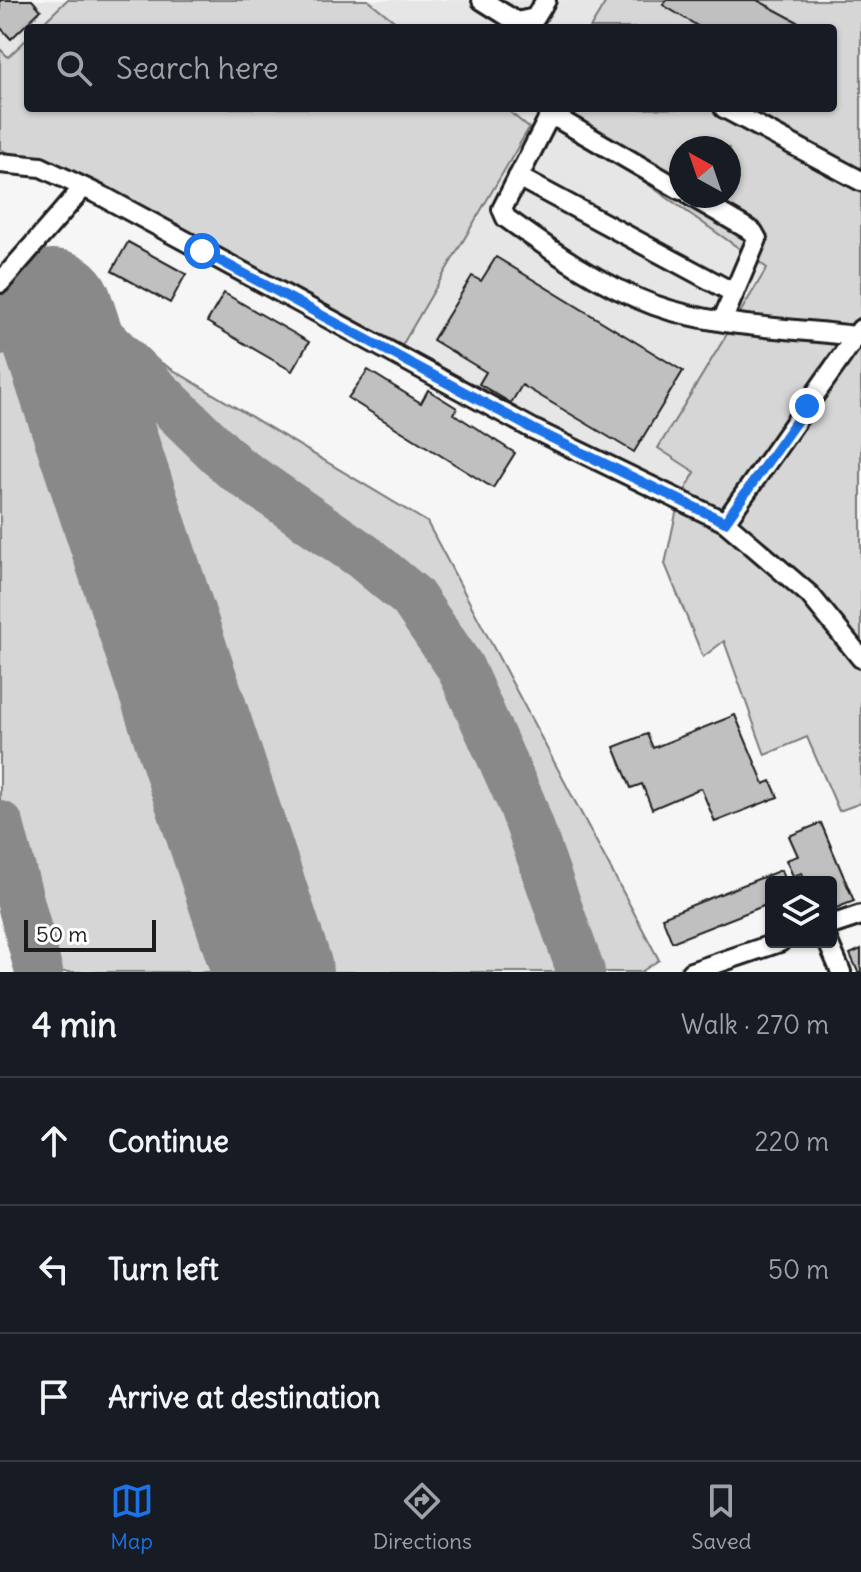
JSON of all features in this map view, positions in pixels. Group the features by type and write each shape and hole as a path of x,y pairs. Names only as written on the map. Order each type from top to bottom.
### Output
{"street":[{"path":"482,0 517,22 535,18 544,4"},
{"path":"732,112 861,181"},
{"path":"669,183 557,118 548,119 502,209 506,218 556,255 655,305 723,319 858,332 725,522"},
{"path":"0,163 41,167 106,198 533,429 725,522 810,595 861,658"},
{"path":"518,177 734,293"},
{"path":"0,283 82,189"},
{"path":"712,208 753,232 757,239 723,319"},
{"path":"837,923 861,915"},
{"path":"691,972 765,947"},
{"path":"831,948 841,972"}],"shaded area":[{"path":"0,0 67,0 42,24 24,24 24,42 8,57 0,49"},
{"path":"67,0 368,0 398,24 42,24"},
{"path":"368,0 607,0 592,24 398,24"},
{"path":"607,0 861,0 861,803 839,811 807,737 765,755 724,641 703,657 665,564 678,504 695,472 658,448 767,268 682,208 741,208 741,136 669,136 669,199 545,112 837,112 837,24 592,24"},
{"path":"24,42 24,112 510,112 529,128 397,354 0,149 0,49 8,57"},
{"path":"510,112 548,112 669,198 669,208 683,208 768,268 659,448 695,472 678,504 397,354 529,128"},
{"path":"53,309 73,310 427,522 659,960 641,972 39,972 0,825 0,332 11,319"}],"building":[{"path":"0,0 32,0 41,10 11,39 0,27"},
{"path":"666,0 757,0 802,24 694,24 663,5"},
{"path":"128,242 186,274 170,303 112,271"},
{"path":"496,257 683,371 634,452 522,385 511,403 479,384 486,372 433,340 472,276 481,281"},
{"path":"224,293 309,342 292,371 207,322"},
{"path":"368,370 421,403 428,390 457,408 454,414 515,453 493,488 348,398"},
{"path":"735,715 764,784 771,781 778,797 715,822 701,788 652,809 642,784 631,788 614,747 647,734 653,748"},
{"path":"821,823 854,901 837,908 837,876 803,876 802,873 793,876 786,860 798,856 789,836"},
{"path":"781,870 783,876 766,876"},
{"path":"765,876 765,905 672,942 662,917"},
{"path":"861,949 861,972 858,972 850,954"}],"taxiway":[{"path":"0,332 15,319 33,312 73,310 234,467 364,557 412,597 460,667 522,804 581,972"},
{"path":"0,825 39,972"}],"runway":[{"path":"53,309 273,972"}],"route":[{"path":"202,251 533,429 725,522 807,406"}]}
